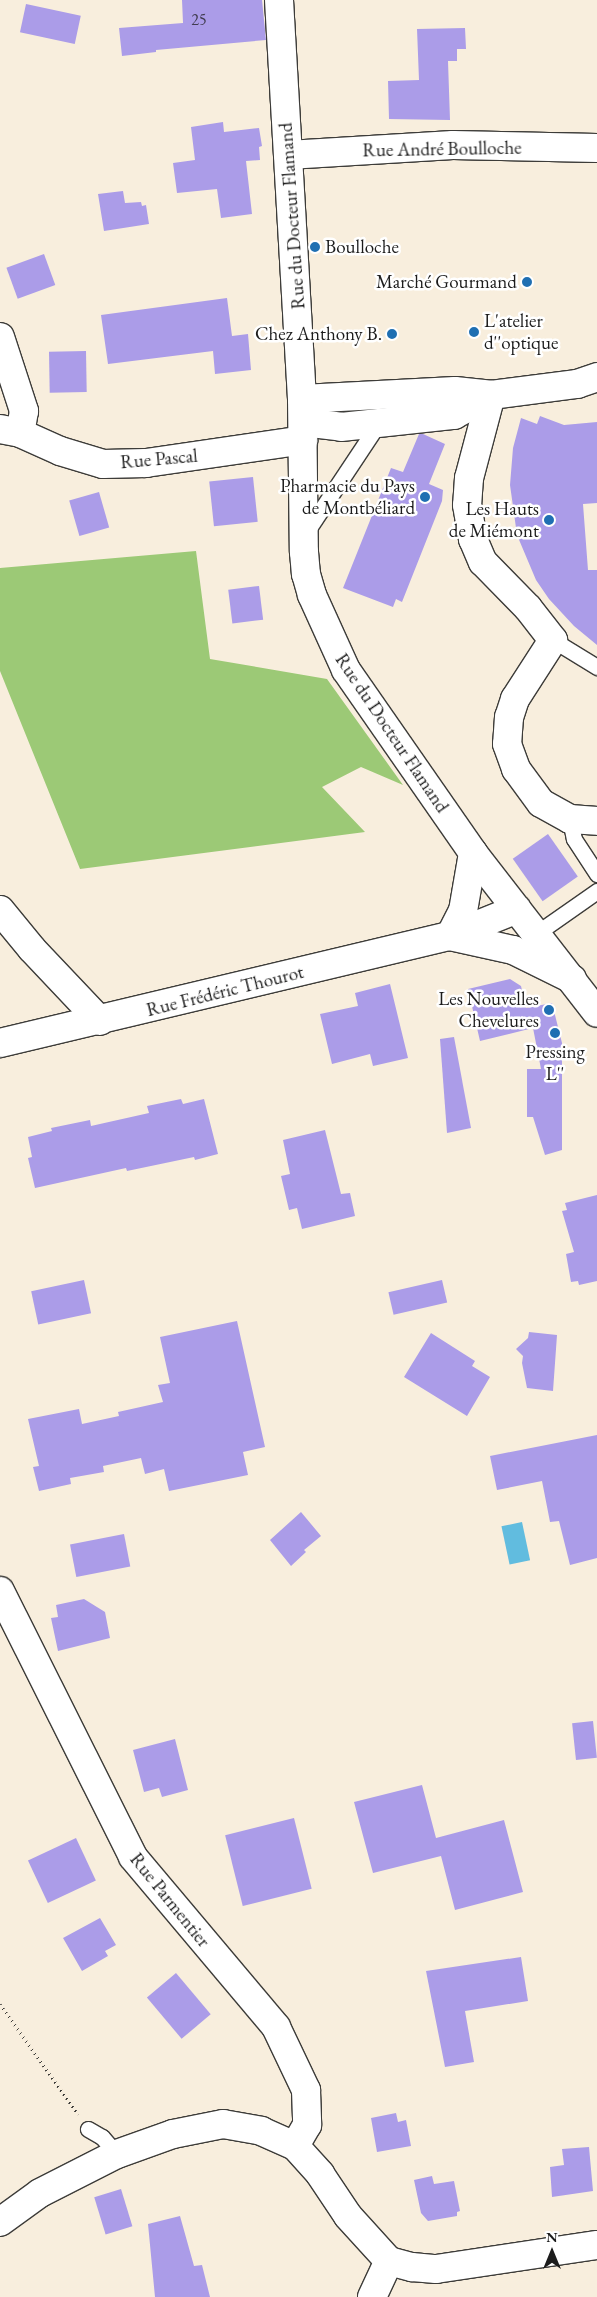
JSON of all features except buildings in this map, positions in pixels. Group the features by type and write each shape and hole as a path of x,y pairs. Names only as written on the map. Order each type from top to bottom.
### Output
{"street":[{"name":"Rue du Docteur Flamand","path":"279,0 303,420 306,574 312,596 346,670 473,853 537,933 597,1013"},
{"name":"Rue André Boulloche","path":"288,154 453,146 597,148"},
{"name":"Rue Pascal","path":"0,337 24,411 10,431 60,451 103,464 146,463 303,420"},
{"path":"303,420 455,391 491,395 577,384 597,377"},
{"path":"303,420 341,427 454,415 491,395"},
{"path":"491,395 469,478 467,505 473,539 483,562 528,608 553,640 515,699 509,717 507,744 516,769 541,803 570,819 597,821"},
{"path":"450,936 463,912 469,886 473,853"},
{"name":"Rue Frédéric Thourot","path":"0,1044 450,936 517,909"},
{"path":"0,910 32,949 100,1021"},
{"name":"Rue Frédéric Thourot","path":"450,936 513,950 572,979"},
{"name":"Rue Parmentier","path":"0,1591 133,1858 276,2027 306,2090 307,2125 295,2146"},
{"path":"0,2222 40,2193 117,2154 173,2134 224,2124 261,2131 295,2146 320,2174 348,2216 389,2261 412,2267 436,2269 597,2245"},
{"path":"372,2297 389,2261"}],"lane":[{"path":"304,534 378,424"},
{"path":"553,640 597,667"},
{"path":"570,819 574,839 597,874"},
{"path":"537,933 597,891"},
{"path":"88,2129 102,2137 117,2154"}],"path":[{"path":"0,2004 88,2129"}],"green space":[{"path":"196,551 210,659 327,679 403,785 361,767 322,787 365,832 80,869 0,671 0,568"}],"water":[{"path":"522,1522 530,1560 510,1565 501,1526"}],"place":[{"name":"Boulloche","path":"315,247"},
{"name":"Marché Gourmand","path":"527,282"},
{"name":"L'atelier d''optique","path":"474,332"},
{"name":"Chez Anthony B.","path":"392,334"},
{"name":"Pharmacie du Pays de Montbéliard","path":"425,497"},
{"name":"Les Hauts de Miémont","path":"549,520"},
{"name":"Les Nouvelles Chevelures","path":"549,1010"},
{"name":"Pressing L''","path":"555,1033"}]}
